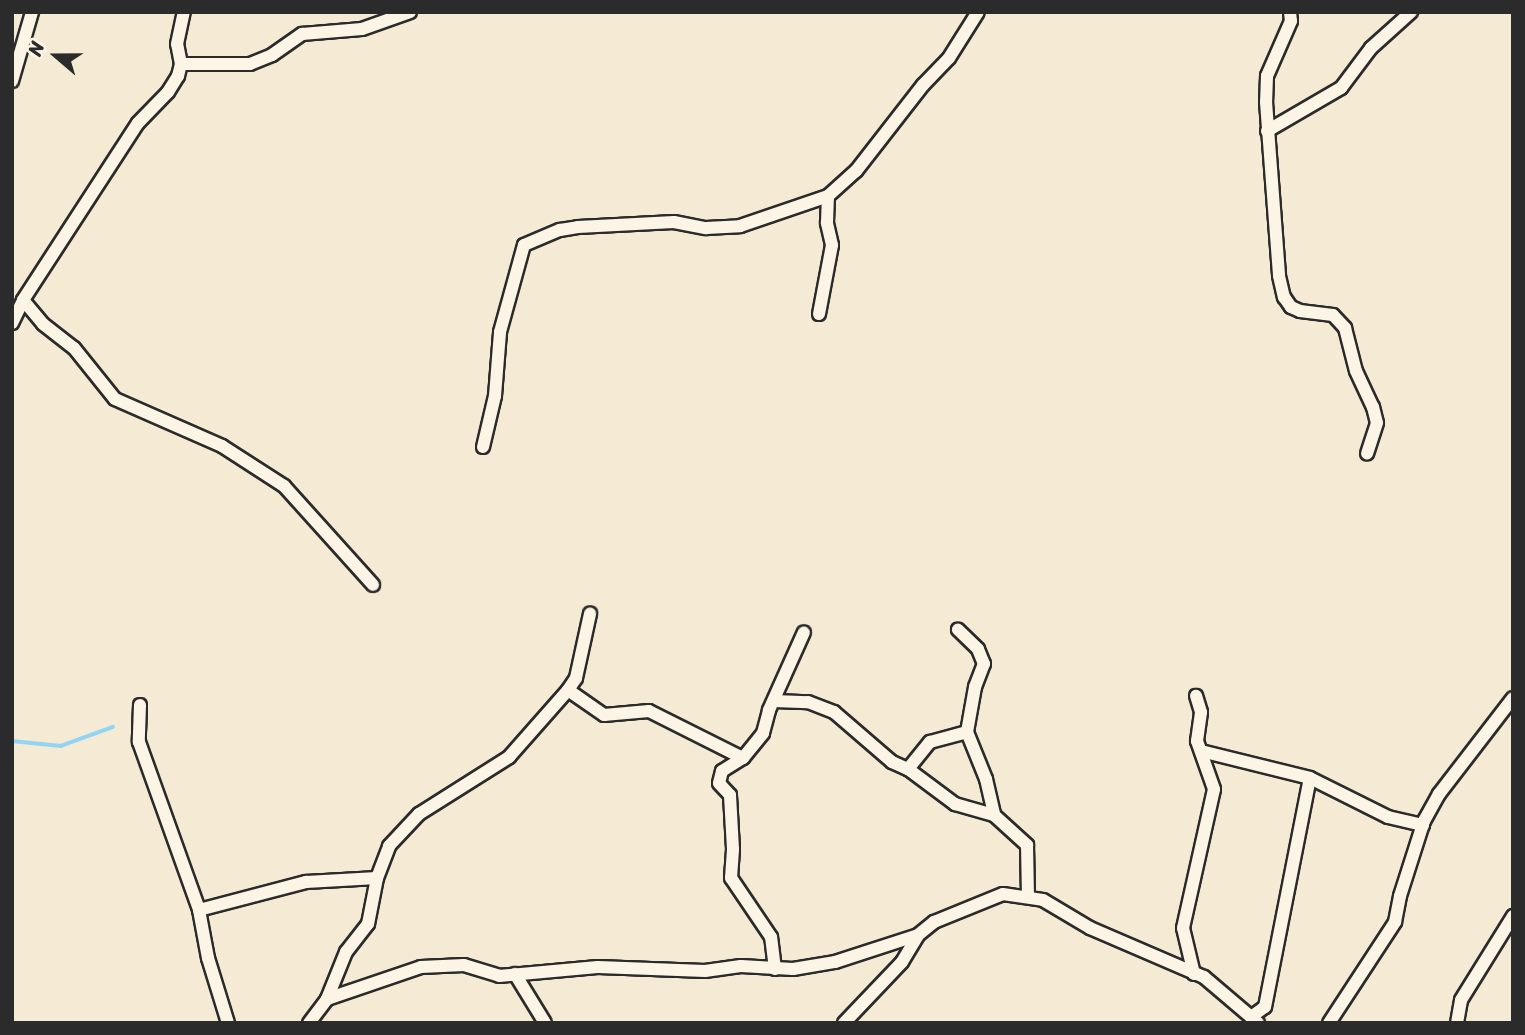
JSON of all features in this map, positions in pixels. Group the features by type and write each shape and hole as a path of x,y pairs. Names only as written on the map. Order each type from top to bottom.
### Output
{"street":[{"path":"12,81 33,12"},
{"path":"12,323 23,300 138,123 173,85 181,64 177,44 184,12"},
{"path":"181,64 250,64 272,55 302,34 362,29 410,12"},
{"path":"484,447 495,396 500,332 524,245 560,230 578,227 674,222 706,228 740,226 828,196 856,171 915,96 949,58 978,12"},
{"path":"1290,12 1291,21 1267,76 1275,240 1284,297 1291,307 1300,311 1334,314 1345,328 1356,371 1373,407 1377,423 1367,453"},
{"path":"1268,131 1342,88 1371,48 1411,12"},
{"path":"820,314 832,245 827,223 828,196"},
{"path":"23,300 43,324 74,348 115,400 222,446 284,486 373,585"},
{"path":"309,1023 327,999 346,952 368,924 377,878 389,846 413,819 509,757 568,690 576,678 590,614"},
{"path":"958,630 978,649 984,664 975,687 967,732 986,779 994,815"},
{"path":"775,969 771,937 731,878 733,849 730,795 719,783 722,771 743,758 763,733 804,632"},
{"path":"568,690 604,715 649,712 743,758"},
{"path":"1194,974 1183,929 1213,789 1197,734 1201,712 1196,696"},
{"path":"1329,1023 1395,922 1399,896 1423,825 1439,794 1513,698"},
{"path":"774,701 808,702 834,712 892,762 908,769 955,804 994,815 1027,845 1028,897"},
{"path":"140,705 139,742 199,910 208,958 228,1023"},
{"path":"908,769 930,742 967,732"},
{"path":"1201,751 1310,778 1388,817 1423,825"},
{"path":"844,1023 902,962 918,935 934,922 978,901 1003,894 1043,900 1090,928 1209,980 1254,1020 1265,1007 1310,778"},
{"path":"199,910 306,882 377,878"},
{"path":"1457,1023 1461,1000 1513,916"},
{"path":"327,999 421,967 458,964 499,976 598,967 705,971 741,966 775,969 835,962 918,935"},
{"path":"516,974 545,1023"}],"waterway":[{"path":"12,741 61,746 113,727"}]}
